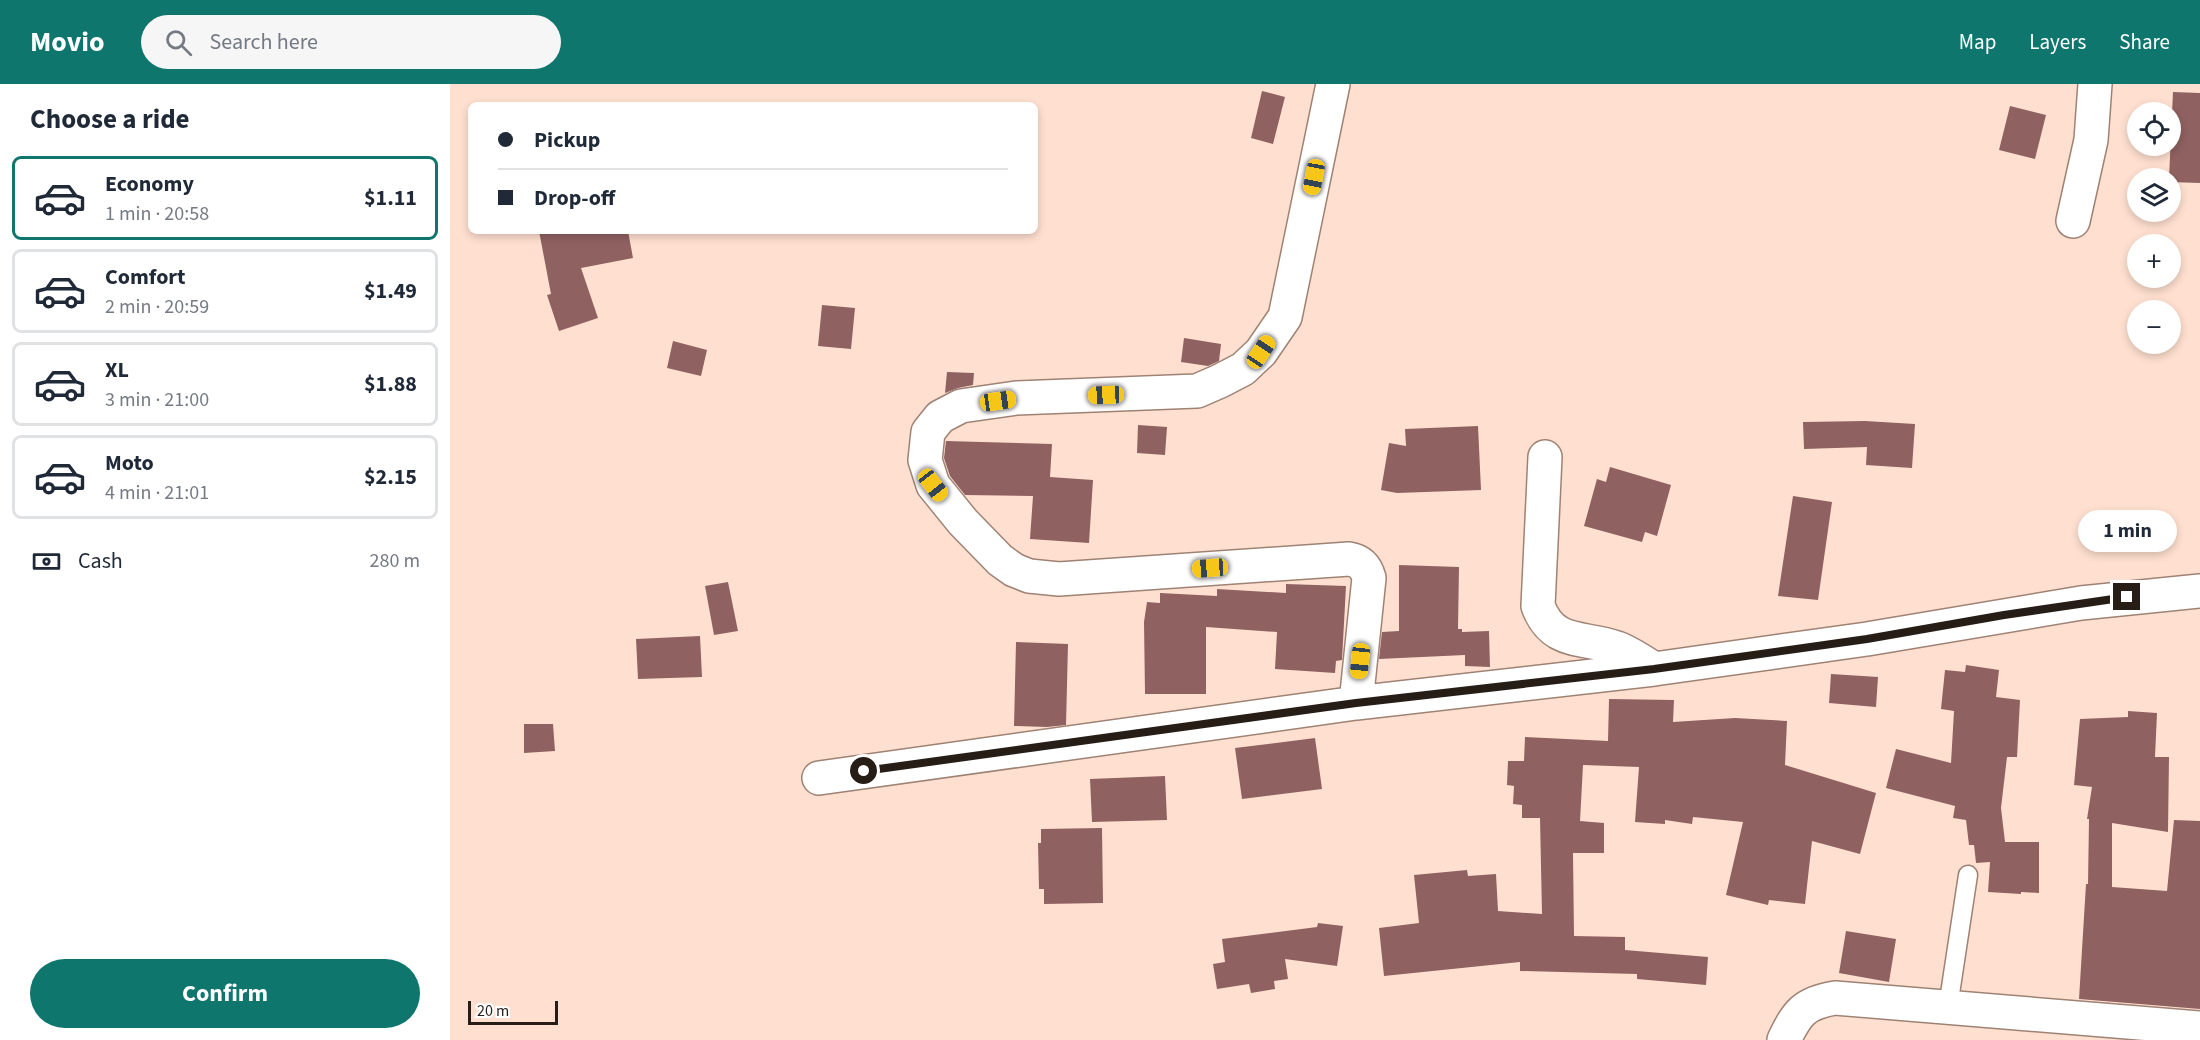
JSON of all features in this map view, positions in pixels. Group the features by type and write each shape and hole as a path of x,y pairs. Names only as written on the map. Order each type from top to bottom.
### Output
{"street":[{"path":"1333,84 1285,317 1261,352 1243,369 1197,391 1016,398 961,406 940,417 928,432 925,460 933,485 963,522 1000,560 1014,570 1029,576 1059,579 1356,561 1367,570 1369,578 1356,703"},
{"path":"2073,221 2091,140 2095,84"},
{"path":"1545,457 1538,606 1543,618 1562,636 1618,648 1632,654 1654,669"},
{"path":"819,778 1356,703 1654,669 1867,639 2081,603 2200,591"},
{"path":"1784,1040 1803,1009 1816,1001 1835,998 2200,1028"}],"lane":[{"path":"1948,1007 1968,875"}],"building":[{"path":"1262,91 1285,97 1273,144 1251,138"},
{"path":"2173,92 2200,93 2200,183 2181,182 2181,168 2169,168 2170,156 2181,156 2181,102 2173,102"},
{"path":"2010,106 2046,115 2035,159 1999,150"},
{"path":"540,234 629,234 633,258 581,268 598,318 559,331 547,295 551,294"},
{"path":"822,305 855,308 851,349 818,346"},
{"path":"1184,338 1221,344 1219,361 1208,366 1181,362"},
{"path":"673,341 707,350 701,376 667,368"},
{"path":"947,372 974,373 973,385 945,393"},
{"path":"1865,421 1915,424 1912,468 1866,465 1867,447 1804,449 1803,422"},
{"path":"1138,425 1167,427 1165,455 1137,453"},
{"path":"1478,426 1481,490 1397,493 1381,490 1389,443 1406,446 1405,429"},
{"path":"946,441 1052,444 1050,477 1093,480 1089,543 1030,539 1033,496 965,495 950,476 944,458"},
{"path":"1610,467 1671,485 1657,536 1645,532 1642,542 1584,526 1597,479 1606,482"},
{"path":"1793,496 1832,502 1818,600 1778,596"},
{"path":"1399,565 1459,567 1458,629 1462,629 1462,632 1489,631 1490,667 1465,666 1465,655 1379,659 1382,632 1399,631"},
{"path":"728,582 738,631 714,635 705,586"},
{"path":"1286,584 1346,586 1342,660 1336,661 1335,673 1275,669 1277,632 1206,627 1206,694 1145,694 1144,622 1147,602 1160,603 1160,593 1217,596 1217,589 1286,593"},
{"path":"700,636 702,677 638,679 636,639"},
{"path":"1016,642 1068,644 1066,725 1014,726"},
{"path":"1966,665 1999,670 1996,697 2020,700 2017,757 2007,757 2001,808 2005,842 2039,842 2039,893 1988,892 1990,862 1976,863 1974,845 1969,845 1966,820 1953,818 1955,806 1886,788 1896,749 1951,763 1954,711 1941,709 1945,670 1965,672"},
{"path":"1831,674 1878,677 1876,707 1829,703"},
{"path":"1609,699 1674,700 1673,722 1735,718 1787,721 1785,765 1876,793 1860,854 1812,841 1805,904 1769,900 1768,905 1726,895 1743,822 1693,817 1692,824 1665,820 1665,824 1635,822 1639,767 1583,765 1580,821 1604,823 1604,853 1573,853 1574,936 1625,937 1625,950 1708,957 1706,985 1637,979 1637,974 1520,971 1520,962 1384,976 1379,928 1419,923 1414,875 1467,870 1468,876 1496,874 1498,911 1542,914 1540,818 1522,818 1522,805 1513,804 1514,786 1507,785 1508,761 1524,761 1525,737 1608,741"},
{"path":"2128,711 2157,713 2155,757 2169,757 2168,832 2112,823 2112,887 2167,891 2174,820 2200,821 2200,1009 2079,999 2086,884 2088,884 2089,819 2087,819 2092,787 2074,785 2080,719 2128,717"},
{"path":"524,724 553,724 555,751 524,753"},
{"path":"1315,738 1322,789 1242,799 1235,748"},
{"path":"1165,776 1167,820 1092,822 1090,779"},
{"path":"1102,828 1103,903 1044,904 1044,889 1039,889 1038,843 1041,843 1041,829"},
{"path":"1318,923 1343,926 1337,966 1285,959 1288,979 1274,981 1275,989 1251,993 1249,984 1217,989 1213,964 1225,962 1222,939 1317,927"},
{"path":"1846,931 1896,939 1889,982 1839,973"}],"route":[{"path":"864,771 1356,703 1654,669 1867,639 2004,615 2127,597"}]}
